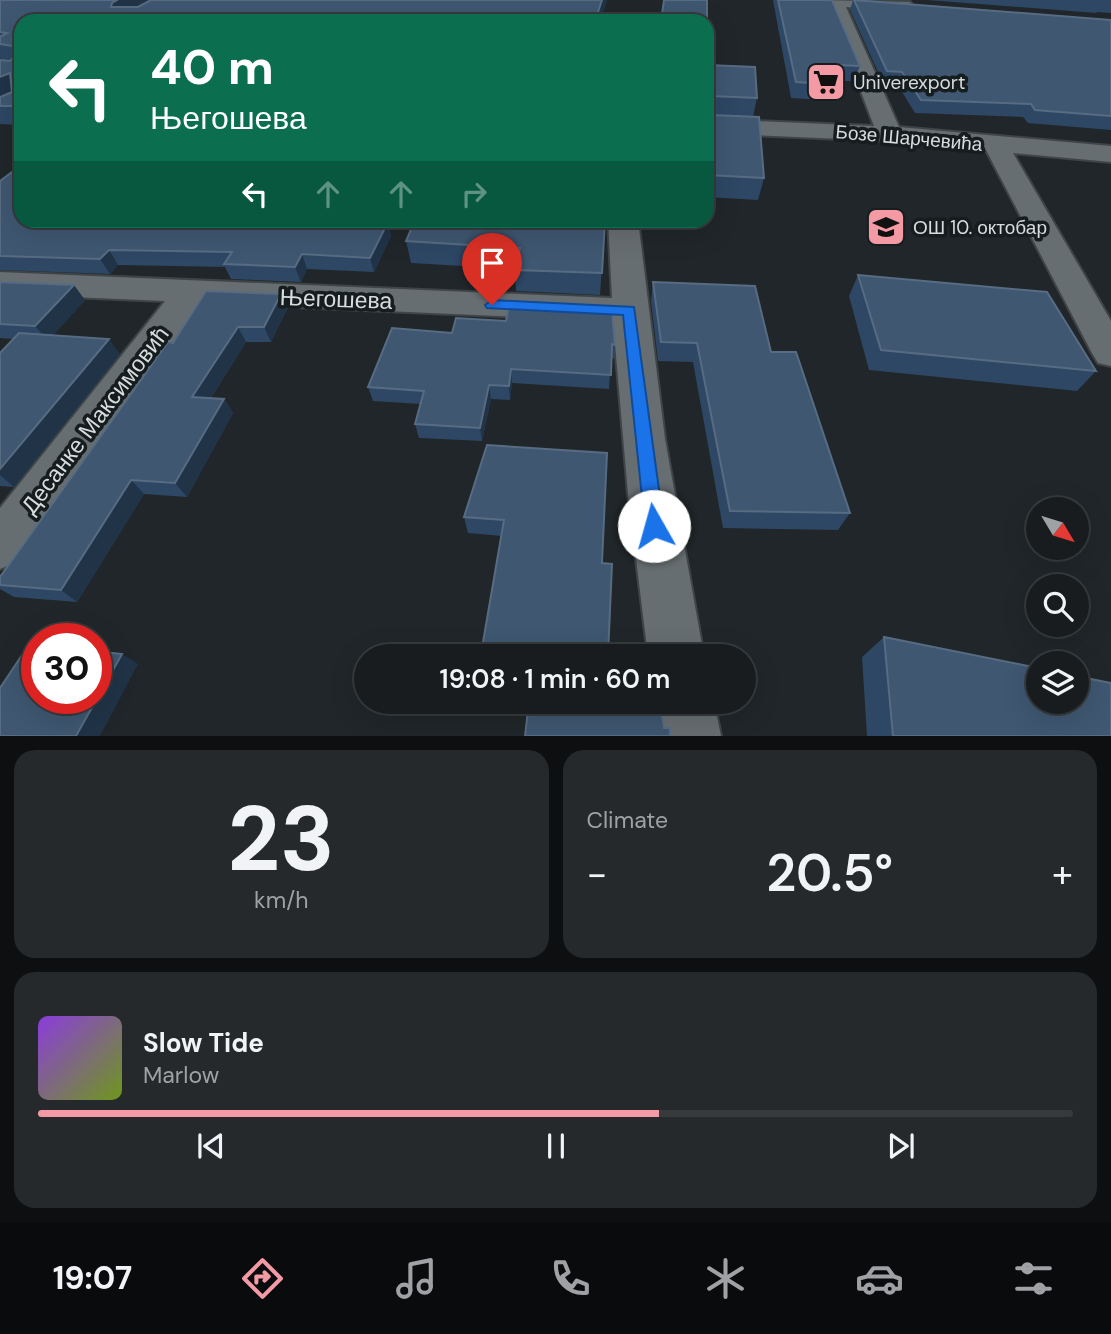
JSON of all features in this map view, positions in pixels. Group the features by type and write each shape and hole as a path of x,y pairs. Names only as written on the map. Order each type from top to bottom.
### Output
{"street":[{"path":"829,0 918,7"},
{"path":"835,0 889,134"},
{"name":"Бозе Шарчевића","path":"714,126 889,134 1111,154"},
{"path":"996,145 1111,353"},
{"path":"624,228 629,310 657,553 674,644"},
{"name":"Његошева","path":"0,283 629,310"},
{"name":"Десанке Максимовић","path":"0,546 190,293"},
{"path":"687,714 691,736"}],"building":[{"path":"0,0 117,0 111,7 138,7 151,0 602,0 597,14 14,14 14,106 0,106 0,97 12,92 10,73 0,77 0,60 10,61 13,58 13,46 0,44 0,37 7,33 0,32"},
{"path":"664,0 707,0 707,14 662,14"},
{"path":"778,0 832,0 860,66 837,65 844,85 796,82"},
{"path":"854,0 1111,20 1111,116 1035,110 1031,104 921,100 902,72 887,71"},
{"path":"714,65 755,67 757,98 714,96"},
{"path":"714,115 759,117 764,178 714,175"},
{"path":"14,172 14,228 385,228 370,258 302,254 295,267 224,264 232,252 109,250 100,259 0,256 0,181"},
{"path":"412,228 605,228 602,273 515,270 520,248 406,241"},
{"path":"858,275 1047,292 1096,371 881,350"},
{"path":"0,282 74,285 35,326 0,324"},
{"path":"653,282 755,286 771,352 796,352 850,513 730,511 697,343 661,342"},
{"path":"206,291 281,294 264,327 238,327 192,397 224,399 175,483 131,480 61,590 0,585 0,577 168,342 173,343"},
{"path":"509,305 612,310 615,345 612,344 611,375 511,369 509,386 489,385 480,428 415,424 424,391 368,387 392,328 452,333 456,318 506,321"},
{"path":"19,333 109,339 0,469 0,353"},
{"path":"487,445 607,453 602,563 612,564 609,644 483,644 504,520 464,517"},
{"path":"884,637 1026,666 1026,714 1089,714 1089,679 1111,683 1111,736 893,736"},
{"path":"112,653 122,654 112,672"},
{"path":"21,656 21,714 88,714 76,736 0,736 0,688"},
{"path":"528,714 652,714 662,715 664,728 670,728 670,736 525,736"}],"place":[{"name":"Univerexport","path":"826,82"},
{"name":"ОШ 10. октобар","path":"886,227"}],"route":[{"path":"492,305 629,310 654,526"}]}
